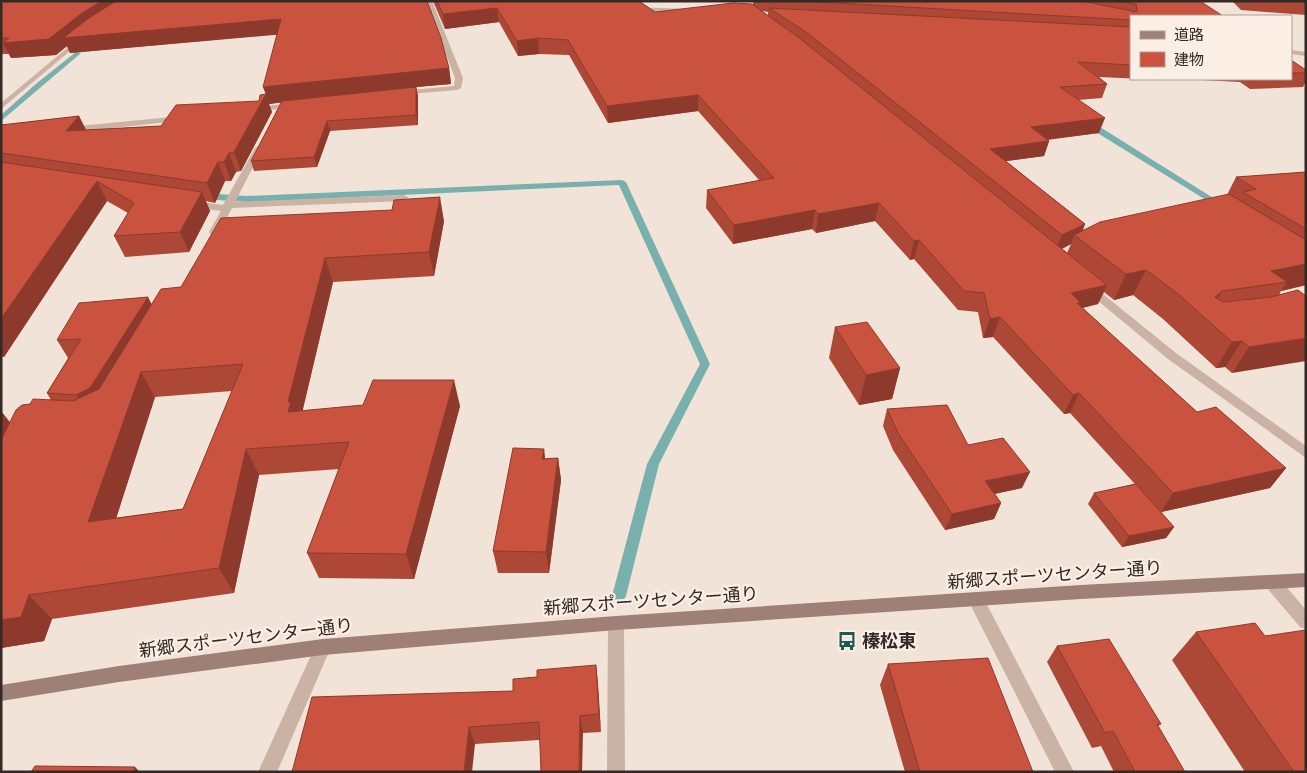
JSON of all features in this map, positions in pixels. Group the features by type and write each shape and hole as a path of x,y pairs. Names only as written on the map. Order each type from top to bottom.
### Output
{"street":[{"path":"390,94 457,88 459,78 429,1"},
{"path":"635,1 643,9"},
{"path":"628,8 700,12"},
{"path":"1,107 84,36"},
{"path":"1292,52 1306,54"},
{"path":"242,111 306,103"},
{"path":"272,123 281,106"},
{"path":"61,130 192,117"},
{"path":"208,242 264,139"},
{"path":"180,202 228,207 404,198"},
{"path":"1083,284 1172,356 1306,453"},
{"name":"新郷スポーツセンター通り","path":"1,693 119,674 323,647 616,623 1081,592 1306,580"},
{"path":"1272,582 1306,622"},
{"path":"976,600 1065,772"},
{"path":"616,623 616,772"},
{"path":"267,772 323,647"}],"building":[{"path":"1,1 102,1 82,13 49,39 3,43 9,38 1,38"},
{"path":"116,1 427,1 441,38 449,68 263,87 281,19 63,38 89,18"},
{"path":"437,1 639,1 655,12 733,3 752,4 798,37 1107,285 1071,293 1081,303 1077,303 1197,412 1216,407 1286,468 1173,493 1079,393 1073,395 1000,317 990,319 984,293 964,291 919,240 914,241 879,203 818,214 815,210 734,225 707,190 774,178 698,95 607,106 568,40 538,38 517,41 497,8 443,14"},
{"path":"803,1 1082,1 1137,12 1136,4 1118,1 1200,1 1221,15 1130,15 1130,20"},
{"path":"769,8 1130,27 1130,65 1078,62 1107,84 1060,87 1105,118 1031,127 1049,141 990,149 1085,224 1062,235 806,32"},
{"path":"1292,61 1306,70 1306,73 1292,73"},
{"path":"416,87 416,115 327,121 314,157 251,161 282,101"},
{"path":"266,94 234,152 229,153 224,162 218,162 207,183 1,153 1,125 79,116 66,131 161,126 176,105 259,101 260,95"},
{"path":"1,162 202,192 180,232 114,236 134,203 97,181 1,319"},
{"path":"1306,172 1306,229 1243,192 1256,189 1236,177"},
{"path":"1229,194 1306,240 1306,264 1271,271 1287,282 1222,291 1215,297 1223,302 1271,297 1298,290 1306,296 1306,338 1249,347 1242,341 1232,342 1177,293 1146,270 1126,274 1074,235 1100,222"},
{"path":"440,197 429,252 325,258 288,402 291,402 288,412 363,405 373,380 454,380 406,554 307,553 349,442 246,449 219,568 29,595 21,617 1,620 1,440 16,410 22,405 30,404 33,399 73,401 99,389 161,289 181,287 221,218 392,210 394,200","holes":["243,364 183,509 88,522 141,372"]},
{"path":"148,297 90,388 76,395 47,393 81,339 57,340 79,303"},
{"path":"867,322 900,368 866,375 835,327"},
{"path":"947,405 968,445 1003,438 1030,472 985,481 1001,503 952,514 898,433 887,409"},
{"path":"513,448 544,449 542,459 558,458 546,552 493,551"},
{"path":"1136,484 1174,527 1129,536 1094,493"},
{"path":"1255,623 1265,636 1306,630 1306,772 1294,772 1196,632"},
{"path":"1109,639 1161,724 1157,724 1185,772 1135,772 1113,731 1105,733 1057,646"},
{"path":"988,658 1033,772 920,772 888,664"},
{"path":"596,665 599,714 580,716 579,772 541,772 539,722 469,727 464,772 292,772 312,697 513,691 513,679 537,677 537,670"},
{"path":"35,766 135,767 133,772 31,772"}],"waterway":[{"path":"1,119 39,84 78,53"},
{"path":"1089,124 1222,206"},
{"path":"203,196 247,199 622,182 705,364 653,464 619,596"}],"place":[{"name":"榛松東","path":"847,641"}]}
